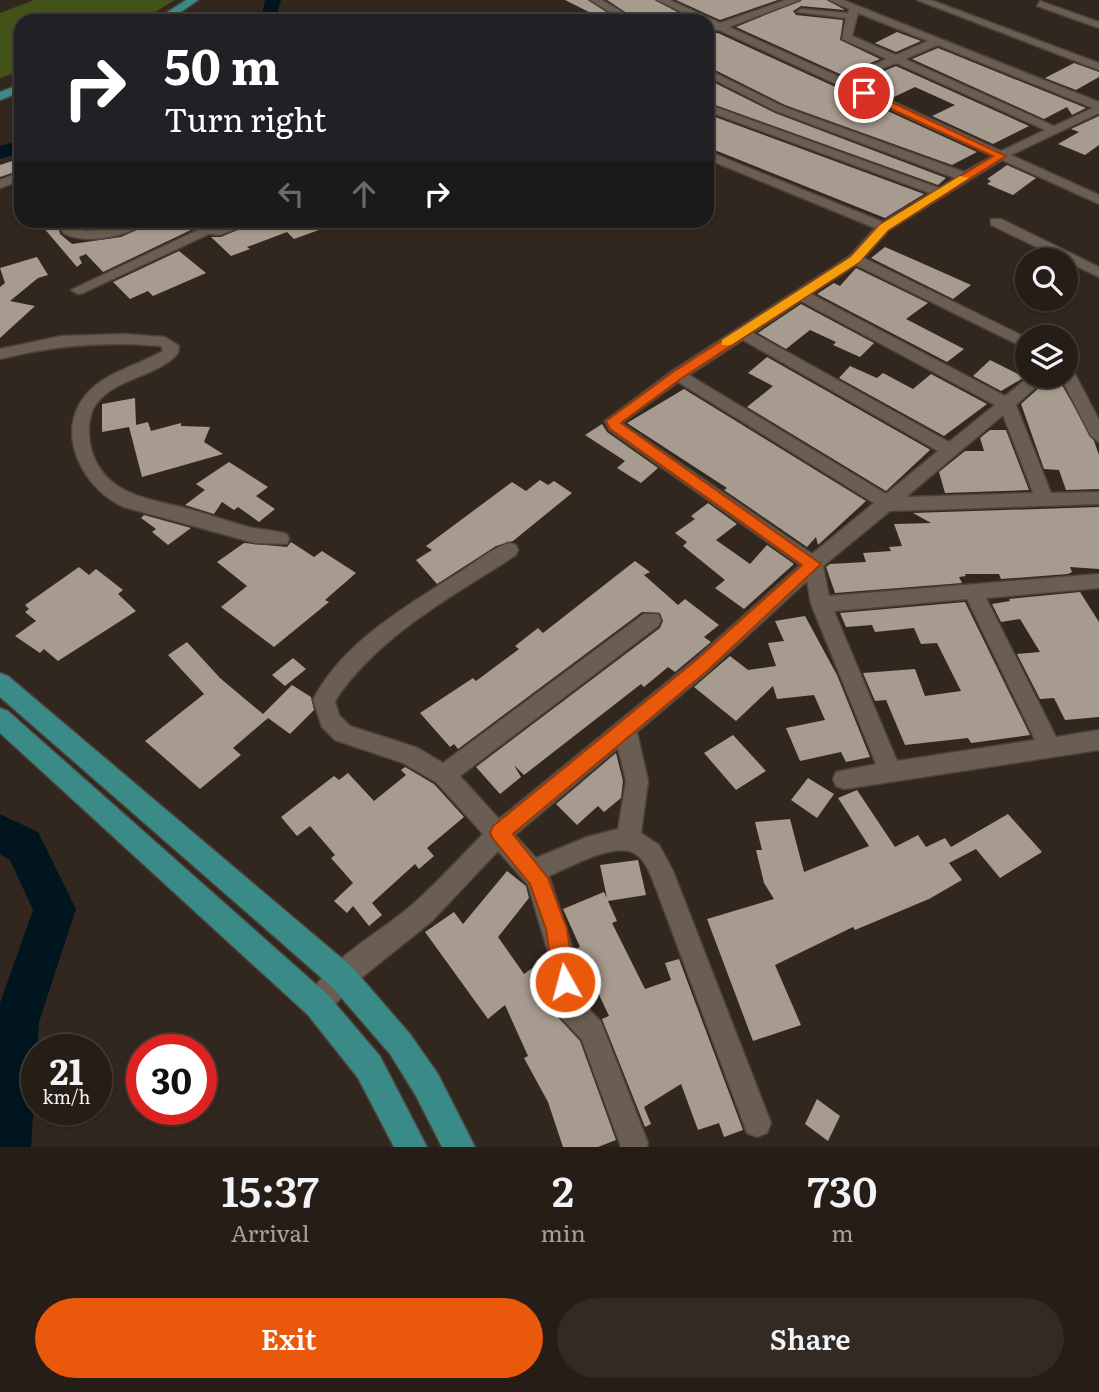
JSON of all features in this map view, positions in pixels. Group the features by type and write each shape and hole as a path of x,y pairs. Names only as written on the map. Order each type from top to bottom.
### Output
{"highway":[{"path":"171,14 193,0"},
{"path":"185,14 207,0"},
{"path":"0,683 342,977 400,1044 427,1085 459,1147"},
{"path":"0,718 318,1005 369,1068 411,1147"}],"street":[{"path":"595,0 620,14"},
{"path":"714,28 795,0"},
{"path":"834,0 854,12 1099,107"},
{"path":"922,0 1099,67"},
{"path":"1050,0 1040,5 1099,26"},
{"path":"671,1 696,14"},
{"path":"801,12 854,12"},
{"path":"854,12 846,37 1054,130"},
{"path":"714,23 1099,200"},
{"path":"842,82 936,42"},
{"path":"714,76 780,109 965,177"},
{"path":"890,772 821,604 813,564 613,424 678,375 855,259 884,227 1000,156 1099,107"},
{"path":"714,110 939,192"},
{"path":"714,158 884,227"},
{"path":"996,222 1099,273"},
{"path":"68,228 73,235 87,235 114,228"},
{"path":"78,290 196,228"},
{"path":"855,259 1015,338"},
{"path":"801,295 1007,404 1044,498"},
{"path":"742,333 951,451"},
{"path":"0,354 26,345 62,339 165,342 172,346 170,353 103,389 91,400 83,413 80,435 84,456 98,479 113,494 131,502 187,515 250,537 279,539"},
{"path":"678,375 889,503 1099,498"},
{"path":"318,1005 342,977 423,912 500,833 701,666 813,564 1026,388"},
{"path":"1074,388 1099,436"},
{"path":"509,550 357,657 330,687 324,700 330,720 343,733 410,755 444,775 500,833 538,878 556,929 564,962 565,1003 592,1031 634,1143"},
{"path":"821,604 1099,581"},
{"path":"973,592 1050,747"},
{"path":"444,775 651,620"},
{"path":"625,729 637,780 628,839"},
{"path":"844,779 1099,740"},
{"path":"532,872 610,840 628,839 642,844 655,858 757,1123"}],"green space":[{"path":"34,0 175,0 152,14 14,14 14,73 0,78 0,13"}],"building":[{"path":"565,0 588,0 609,14 593,14"},
{"path":"607,0 655,0 681,14 628,14"},
{"path":"676,0 778,0 720,20 714,17 714,14 707,14"},
{"path":"802,0 827,0 845,10 801,6 793,11 796,15 843,20 840,40 880,59 842,75 736,27"},
{"path":"897,32 921,41 896,52 875,43"},
{"path":"714,33 977,152 952,165 785,105 714,70"},
{"path":"938,48 1086,108 1072,115 1067,107 1044,119 912,59"},
{"path":"1074,63 1099,72 1099,77 1076,90 1045,78"},
{"path":"896,66 1029,126 993,144 932,116 955,105 915,87 892,98 858,82"},
{"path":"714,82 775,113 946,178 938,185 714,105"},
{"path":"1099,116 1099,145 1085,155 1058,144 1079,132 1071,129"},
{"path":"714,117 924,194 885,218 714,150"},
{"path":"14,160 14,172 0,177 0,165"},
{"path":"1007,165 1036,178 1013,195 987,184 991,181 987,179"},
{"path":"44,228 59,228 60,234 72,244 121,237 141,228 195,228 103,272 86,254 79,257 82,263 77,267"},
{"path":"242,228 324,228 294,239 287,232 231,256 211,237 221,237"},
{"path":"885,247 971,285 953,299 871,258"},
{"path":"179,251 206,273 153,296 148,291 130,299 113,282"},
{"path":"37,257 48,275 38,278 10,301 35,306 0,338 0,287 5,283 0,268"},
{"path":"856,268 928,303 906,319 964,349 947,362 817,294 834,283 840,286"},
{"path":"801,304 874,343 860,357 833,345 836,342 810,330 786,349 758,333"},
{"path":"767,357 930,450 886,491 747,407 773,386 748,373"},
{"path":"990,360 1015,372 1015,383 1001,391 973,376"},
{"path":"850,366 877,378 883,373 913,389 931,374 987,404 944,436 839,378"},
{"path":"1039,388 1064,388 1094,441 1099,455 1099,489 1066,490 1059,470 1044,469 1021,404"},
{"path":"684,389 866,501 818,545 816,537 807,547 724,490 727,488 627,423"},
{"path":"135,398 136,425 148,422 151,431 181,423 181,426 210,427 204,442 223,454 142,477 129,427 102,432 102,404"},
{"path":"602,424 607,432 658,468 641,483 617,468 625,461 585,435"},
{"path":"990,430 1006,430 1029,490 945,493 939,472 965,451 984,451 980,438"},
{"path":"229,462 268,487 256,496 275,509 259,522 238,507 234,510 222,502 214,514 185,505 205,490 196,484"},
{"path":"540,480 548,485 554,481 572,493 513,541 496,546 437,584 416,560 432,550 426,546 512,482 526,491"},
{"path":"708,503 737,524 716,540 750,564 767,545 794,564 744,609 715,588 725,580 683,546 687,542 675,533 695,519 691,516"},
{"path":"1099,507 1099,569 1070,567 1072,572 1068,574 1001,579 999,574 965,574 966,576 959,577 962,583 835,593 826,567 830,564 866,562 863,553 891,551 889,547 902,546 894,524 931,523 913,513"},
{"path":"144,515 191,528 168,545 152,532 156,529 141,518"},
{"path":"291,542 314,557 322,551 356,573 325,600 329,602 274,647 221,607 247,586 217,562 244,543 287,547"},
{"path":"635,561 650,572 644,575 678,605 685,599 719,625 704,637 711,642 675,672 668,667 644,687 641,684 524,775 514,765 521,777 500,794 476,767 660,628 663,621 660,613 642,612 458,749 454,744 450,747 420,713 473,678 476,681 519,649 515,646 538,628 543,633"},
{"path":"79,567 89,575 96,569 123,590 118,594 136,611 58,661 44,649 40,653 15,636 36,621 25,612 29,609 25,605"},
{"path":"1080,592 1099,622 1099,717 1065,720 1054,698 1040,699 1017,654 1040,652 1020,619 1001,622 992,604 1010,601 1009,599"},
{"path":"965,602 1030,735 971,743 968,738 905,745 886,700 875,701 863,673 915,669 925,696 961,691 937,643 921,644 914,628 875,632 872,625 846,627 840,613"},
{"path":"805,616 837,675 870,757 846,762 841,752 800,761 786,728 825,720 814,695 777,699 773,686 736,721 694,687 730,656 748,670 776,666 768,643 784,641 775,621"},
{"path":"187,642 220,678 263,714 292,685 311,697 314,710 290,734 268,718 233,748 241,755 200,789 145,741 204,694 168,655"},
{"path":"293,658 306,669 285,686 272,675"},
{"path":"733,735 766,771 736,790 704,753"},
{"path":"616,753 623,781 621,798 604,812 598,806 577,825 556,804"},
{"path":"405,767 434,784 464,817 427,848 434,856 419,869 415,864 372,903 382,915 369,926 353,906 347,913 334,901 353,883 331,858 335,855 310,826 297,836 281,817 334,776 339,780 348,773 374,801 406,775 401,770"},
{"path":"808,778 834,794 817,818 791,800"},
{"path":"857,790 895,847 918,835 926,847 945,838 951,847 1008,814 1042,852 1000,878 976,849 949,863 962,880 929,899 855,930 853,927 775,965 801,1025 753,1041 707,919 774,899 764,883 756,850 762,850 755,822 790,819 804,872 869,846 838,798"},
{"path":"638,860 646,895 608,901 617,921 612,923 645,989 671,980 665,963 679,959 743,1130 724,1137 719,1123 698,1130 681,1084 644,1107 651,1124 645,1127 602,1019 609,1016 577,948 580,947 563,909 604,892 607,898 600,865"},
{"path":"507,871 526,886 529,898 498,937 524,974 535,966 549,984 549,1003 554,1013 580,1041 616,1140 598,1147 563,1147 548,1102 524,1058 528,1056 505,1005 488,1019 425,932 454,912 463,924"},
{"path":"817,1099 840,1116 828,1141 805,1124"}],"waterway":[{"path":"270,14 273,0"},
{"path":"0,153 14,148"},
{"path":"0,833 24,846 55,909 16,1022 6,1147"}],"slow traffic":[{"path":"727,343 855,259 884,227 963,178"}],"route":[{"path":"565,982 564,962 556,929 538,878 500,833 701,666 813,564 615,426 613,421 855,259 884,227 1000,156 864,93"}]}
